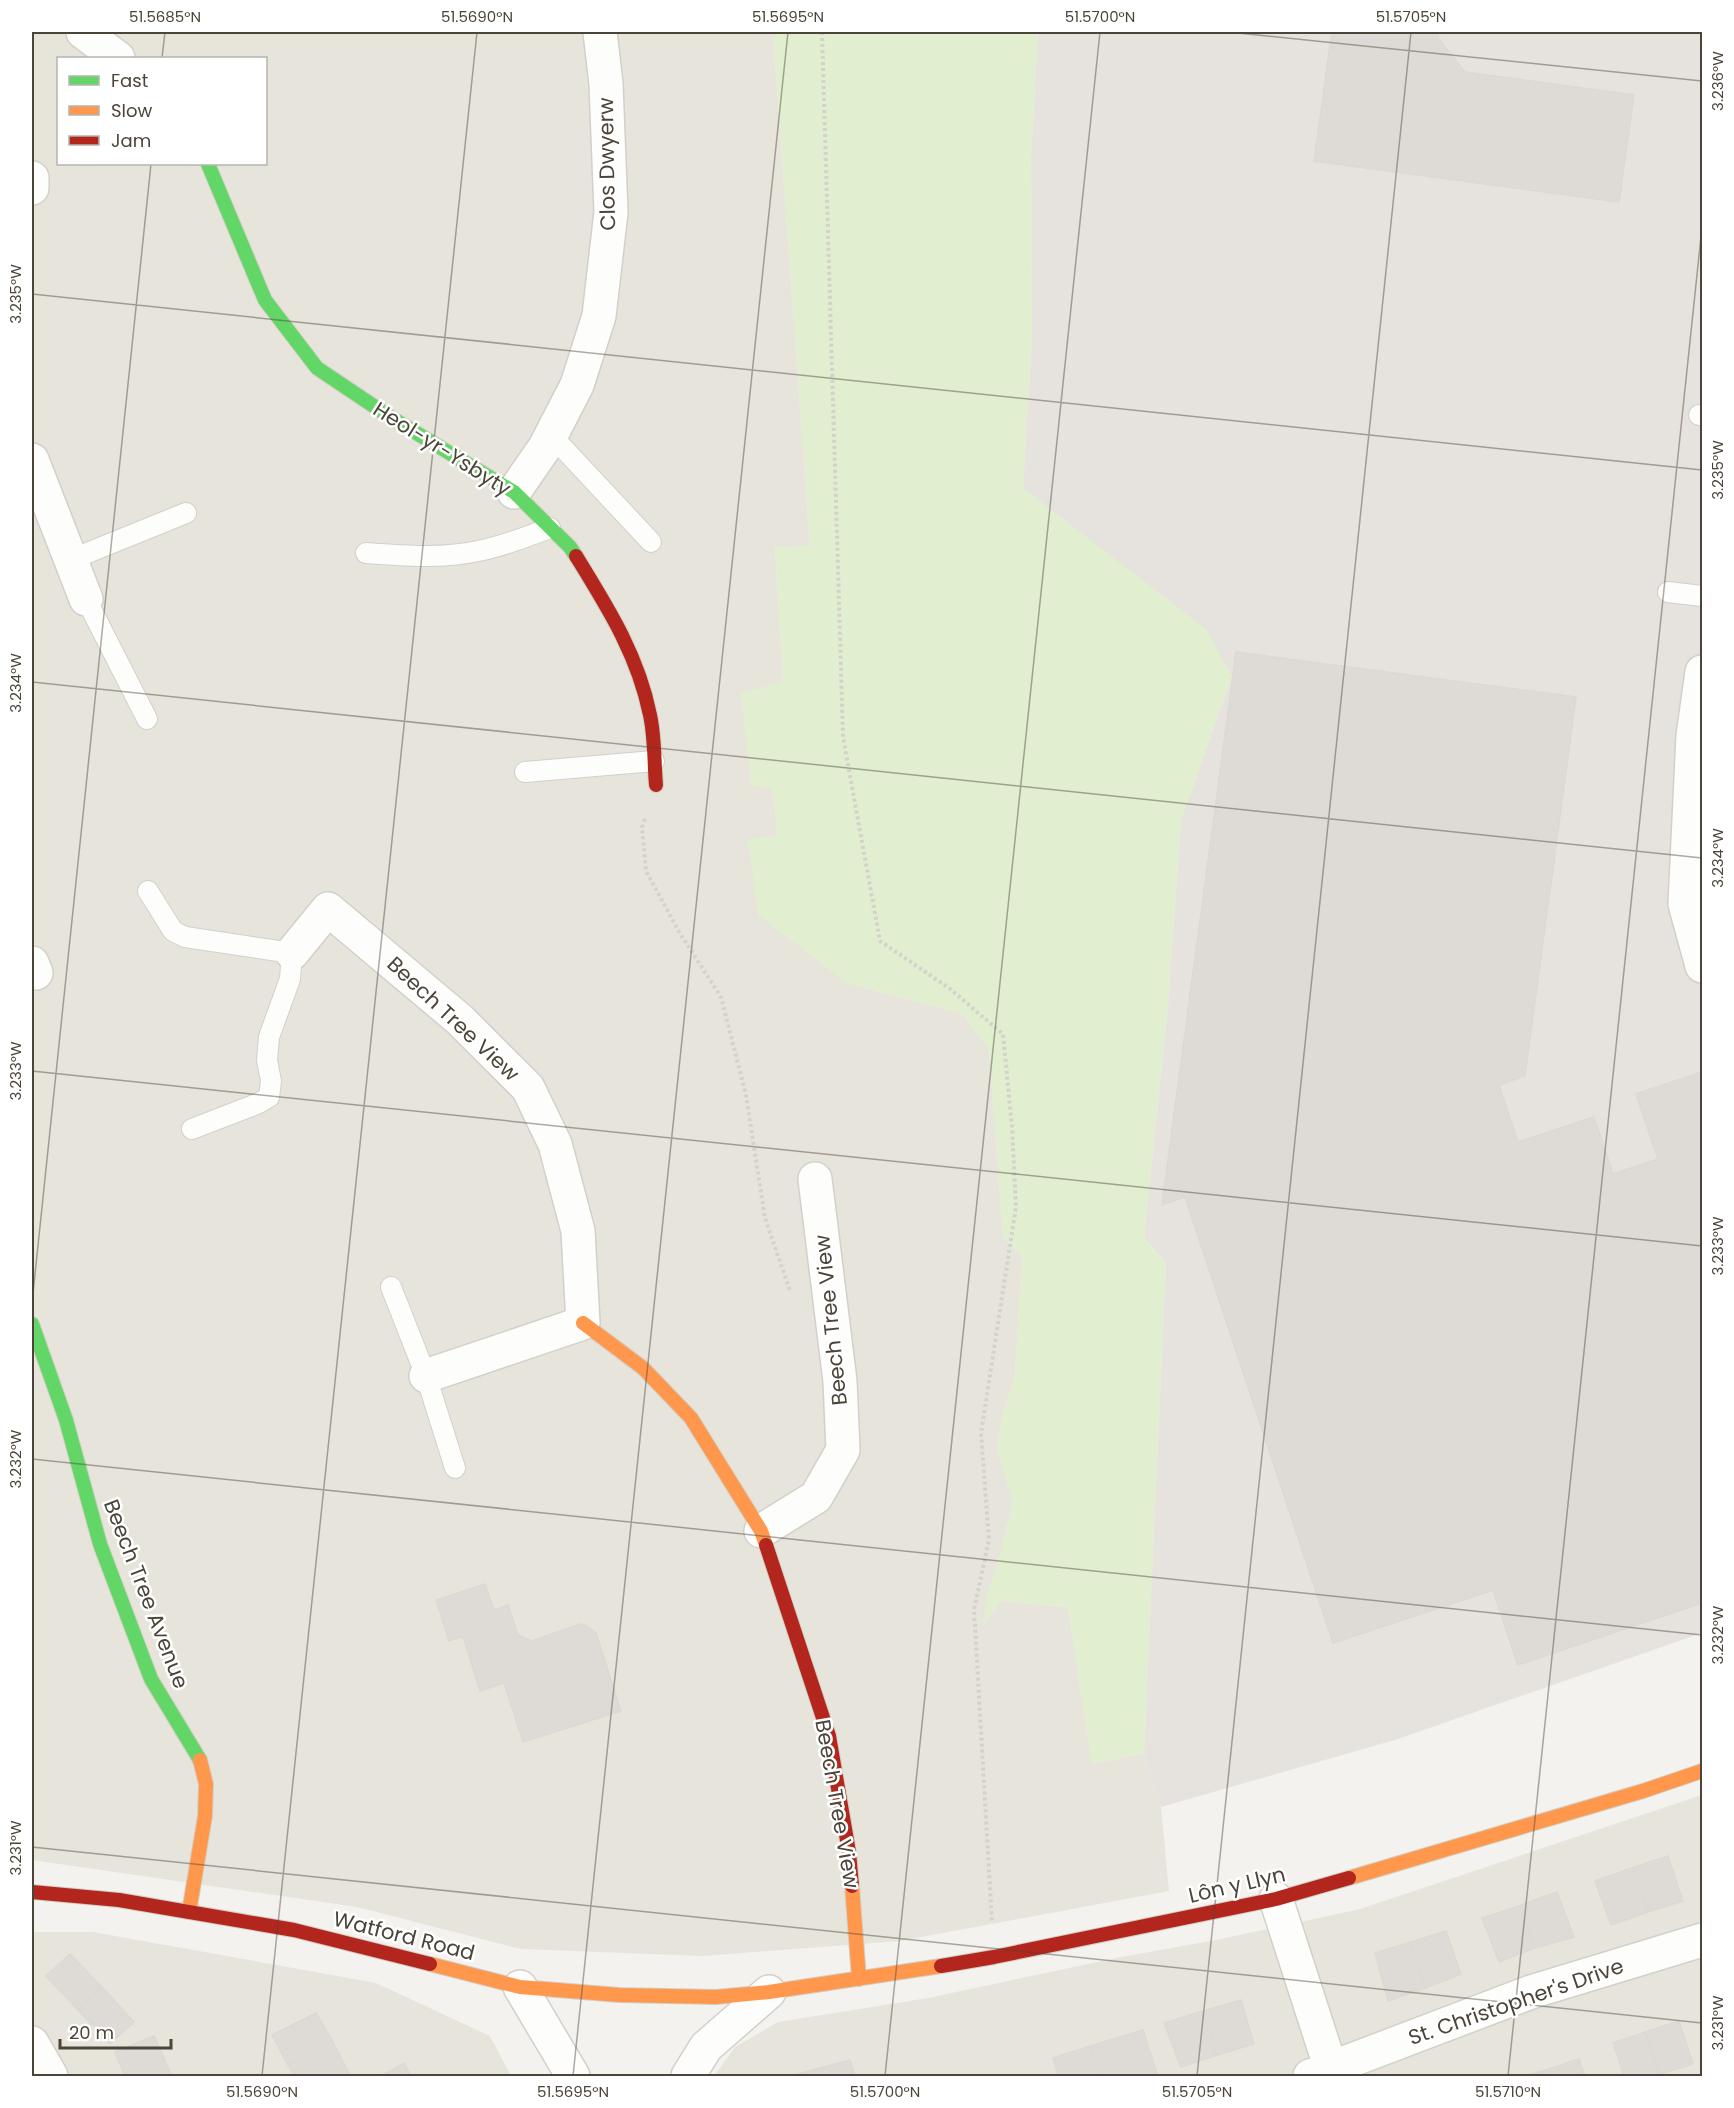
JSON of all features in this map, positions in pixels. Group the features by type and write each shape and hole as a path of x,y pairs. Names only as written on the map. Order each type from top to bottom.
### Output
{"street":[{"path":"83,32 117,57"},
{"name":"Clos Dwyerw","path":"514,492 551,435 577,385 599,316 611,212 606,84 600,32"},
{"name":"Heol-yr-Ysbyty","path":"208,165 265,300 317,368 390,417 514,492 570,547 616,621 641,678 651,718 656,784"},
{"path":"32,178 32,188"},
{"path":"32,460 86,599"},
{"path":"1702,672 1693,736 1685,904 1702,966"},
{"name":"Beech Tree View","path":"292,953 328,909 460,1020 528,1088 555,1144 578,1231 583,1323 643,1368 691,1418 761,1531 829,1736 849,1852 859,1979"},
{"name":"Beech Tree View","path":"761,1531 816,1497 843,1450 840,1381 815,1179"},
{"path":"426,1376 583,1323"},
{"name":"Beech Tree Avenue","path":"32,1324 66,1420 100,1544 147,1669 167,1707 199,1757 206,1784 205,1816 189,1912"},
{"name":"Lôn y Llyn","path":"769,1992 994,1957 1276,1899 1643,1791 1702,1770"},
{"name":"Watford Road","path":"32,1892 119,1900 294,1930 520,1987 630,1995 716,1997 769,1992"},
{"name":"St. Christopher's Drive","path":"1276,1899 1320,2073 1531,1992 1702,1940"},
{"path":"520,1987 573,2076"},
{"path":"688,2076 706,2047 769,1992"},
{"path":"32,2043 51,2076"}],"lane":[{"path":"551,435 651,543"},
{"path":"70,560 186,513"},
{"path":"366,553 417,557 457,554 501,545 550,528"},
{"path":"1668,592 1702,596"},
{"path":"86,599 147,719"},
{"path":"525,772 654,761"},
{"path":"148,891 173,931 185,937 292,953 290,980 269,1037 267,1060 271,1081 269,1096 259,1103 192,1129"},
{"path":"391,1287 426,1376 455,1468"}],"path":[{"path":"822,32 843,737 880,941 950,988 1003,1034 1012,1127 1016,1207 981,1433 989,1540 974,1610 994,1957"},
{"path":"656,784 642,827 646,871 679,932 721,997 746,1095 765,1218 793,1300"}],"shaded area":[{"path":"32,32 773,32 810,546 775,548 783,682 772,788 778,835 847,983 963,1014 989,1049 1003,1237 1022,1257 1015,1376 1001,1421 997,1448 1013,1502 984,1623 1001,1601 1068,1607 1092,1764 1144,1753 1161,1807 1169,1891 900,1941 703,1956 521,1949 357,1907 32,1860"},
{"path":"1038,32 1702,32 1702,1633 1398,1739 1161,1807 1144,1753 1166,1263 1144,1238 1168,1006 1181,820 1232,676 1023,488 1032,336 1031,158"},
{"path":"1702,1795 1702,2076 714,2076 735,2047 778,2022 928,1998 1360,1909"},
{"path":"32,1932 93,1932 376,1983 490,2036 511,2076 32,2076"}],"green space":[{"path":"773,32 1038,32 1031,158 1032,336 1023,488 1206,629 1232,676 1181,820 1168,1006 1144,1238 1166,1263 1144,1753 1092,1764 1068,1607 1001,1601 983,1624 987,1595 1004,1541 1013,1502 997,1448 1001,1421 1015,1376 1022,1257 1003,1237 989,1049 963,1014 847,983 758,915 748,840 778,835 772,788 751,786 741,693 783,682 775,547 810,546"}],"building":[{"path":"1332,32 1439,32 1438,38 1465,72 1634,95 1619,202 1314,161"},
{"path":"1236,652 1576,697 1525,1076 1499,1085 1518,1142 1594,1117 1613,1174 1658,1159 1636,1094 1702,1072 1702,1603 1518,1665 1493,1590 1333,1643 1185,1197 1162,1205"},
{"path":"485,1584 494,1610 508,1605 518,1635 532,1641 580,1624 596,1633 621,1711 523,1742 504,1683 480,1691 463,1636 449,1641 436,1600"},
{"path":"1668,1856 1683,1901 1648,1912 1632,1868"},
{"path":"1632,1868 1648,1912 1611,1925 1595,1881"},
{"path":"1557,1892 1574,1937 1535,1948 1519,1906"},
{"path":"1519,1906 1535,1948 1499,1962 1482,1918"},
{"path":"1446,1931 1461,1974 1426,1988 1411,1942"},
{"path":"1411,1942 1426,1988 1388,2001 1375,1953"},
{"path":"70,1954 102,1987 78,2010 46,1976"},
{"path":"102,1987 134,2022 110,2044 78,2010"},
{"path":"1241,2000 1254,2044 1217,2055 1203,2011"},
{"path":"1203,2011 1217,2055 1181,2067 1164,2023"},
{"path":"316,2013 332,2040 288,2065 272,2035"},
{"path":"1679,2021 1693,2064 1660,2074 1645,2032"},
{"path":"1143,2030 1157,2073 1148,2076 1101,2076 1090,2046"},
{"path":"1646,2032 1660,2075 1624,2076 1613,2043"},
{"path":"154,2036 172,2076 125,2076 115,2052"},
{"path":"332,2040 350,2075 294,2076 288,2065"},
{"path":"1090,2046 1101,2076 1058,2076 1053,2058"},
{"path":"1579,2059 1585,2076 1548,2076 1546,2070"},
{"path":"850,2060 855,2076 791,2076"},
{"path":"404,2063 411,2076 381,2076"},
{"path":"1546,2070 1548,2076 1525,2076"}],"traffic: fast":[{"path":"208,165 265,300 317,368 390,417 514,492 570,547 576,556"},
{"path":"32,1324 66,1420 100,1544 151,1679 200,1760"}],"traffic: slow":[{"path":"583,1323 643,1368 691,1418 761,1531 766,1545"},
{"path":"189,1912 205,1816 206,1784 200,1760"},
{"path":"1349,1878 1643,1791 1702,1771"},
{"path":"852,1886 859,1979"},
{"path":"430,1964 520,1987 619,1995 716,1997 769,1992 941,1966"}],"traffic: jam":[{"path":"576,556 610,613 638,672 652,724 656,785"},
{"path":"766,1545 829,1736 849,1852 852,1886"},
{"path":"941,1966 1276,1899 1349,1878"},
{"path":"32,1892 119,1900 294,1930 430,1964"}]}
